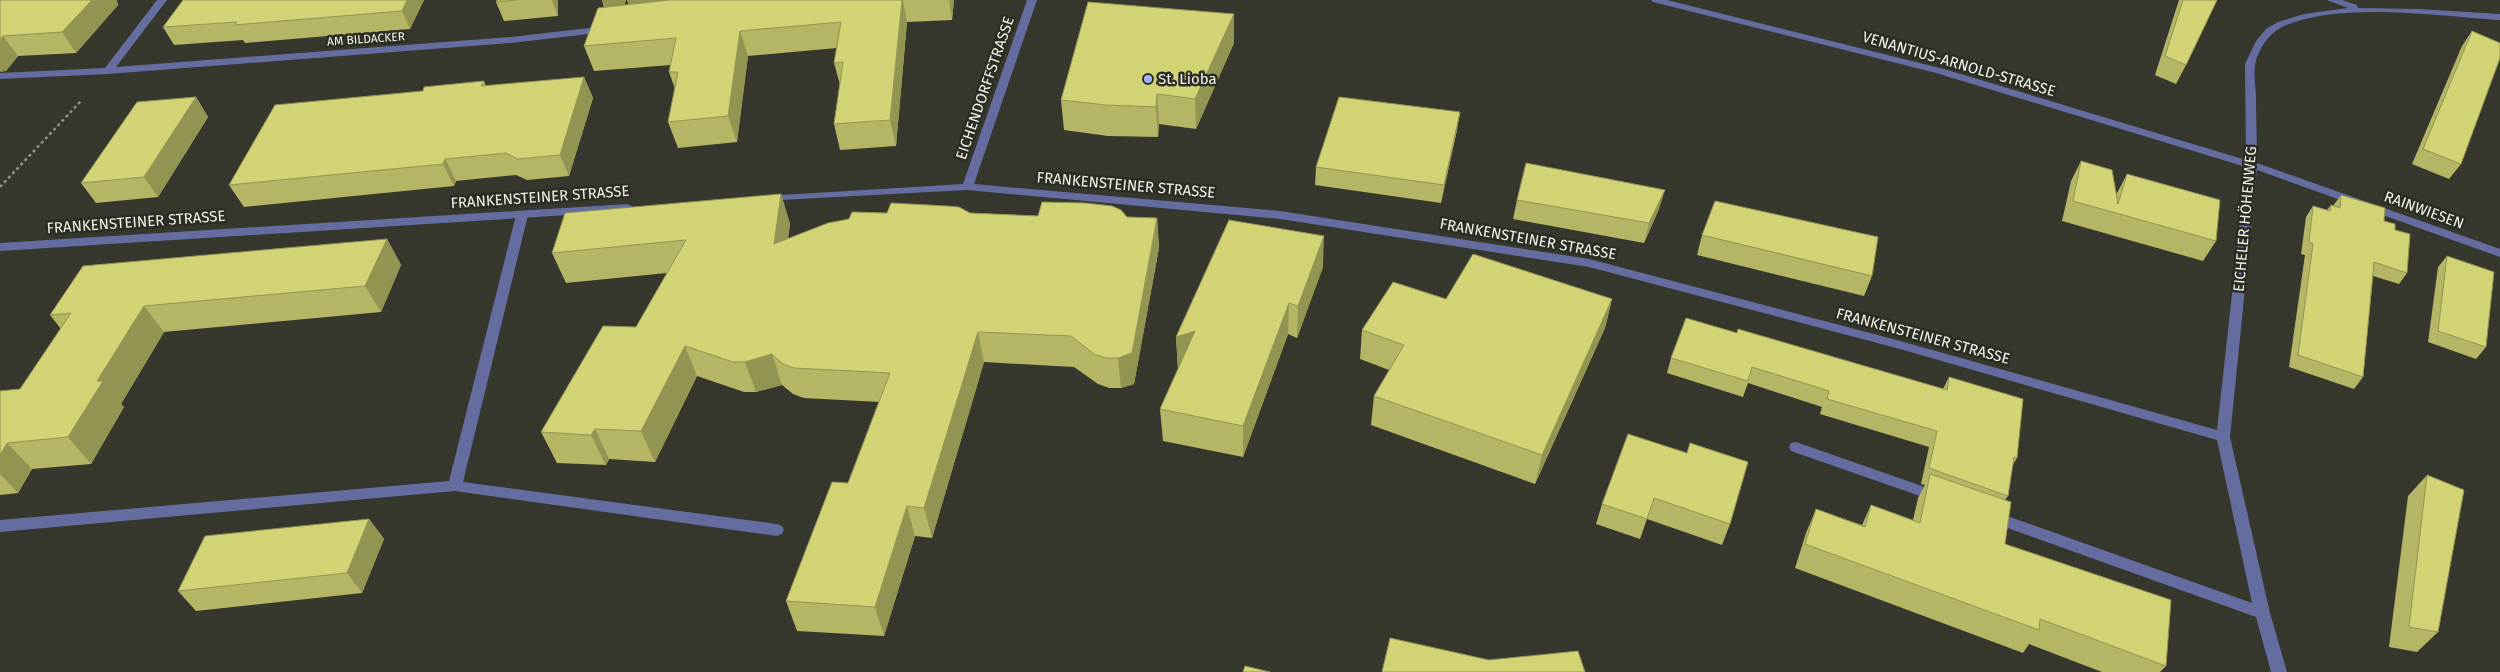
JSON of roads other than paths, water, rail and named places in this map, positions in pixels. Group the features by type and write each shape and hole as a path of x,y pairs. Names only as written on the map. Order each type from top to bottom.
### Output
{"street":[{"path":"108,71 162,0"},
{"name":"EICHENDORFFSTRASSE","path":"967,187 1032,0"},
{"name":"VENANTIUS-ARNOLD-STRASSE","path":"1656,0 1940,71 2252,165"},
{"path":"2332,0 2361,9"},
{"name":"EICHELER HÖHENWEG","path":"2279,672 2262,613 2223,437 2252,165 2250,64 2253,49 2265,35 2280,24 2314,13 2361,9 2500,17"},
{"name":"AM BILDACKER","path":"0,76 108,71 510,40 616,28"},
{"name":"RAINWIESEN","path":"2252,165 2500,253"},
{"name":"FRANKENSTEINER STRASSE","path":"749,200 967,187 1280,215 1589,263 1900,345 2223,437"},
{"name":"FRANKENSTEINER STRASSE","path":"0,247 641,207"},
{"path":"455,486 522,215"},
{"path":"1796,447 1954,503"},
{"path":"0,526 455,486 777,530"},
{"path":"1982,513 2262,613"}],"place":[{"name":"St. Lioba","path":"1148,79"}]}
